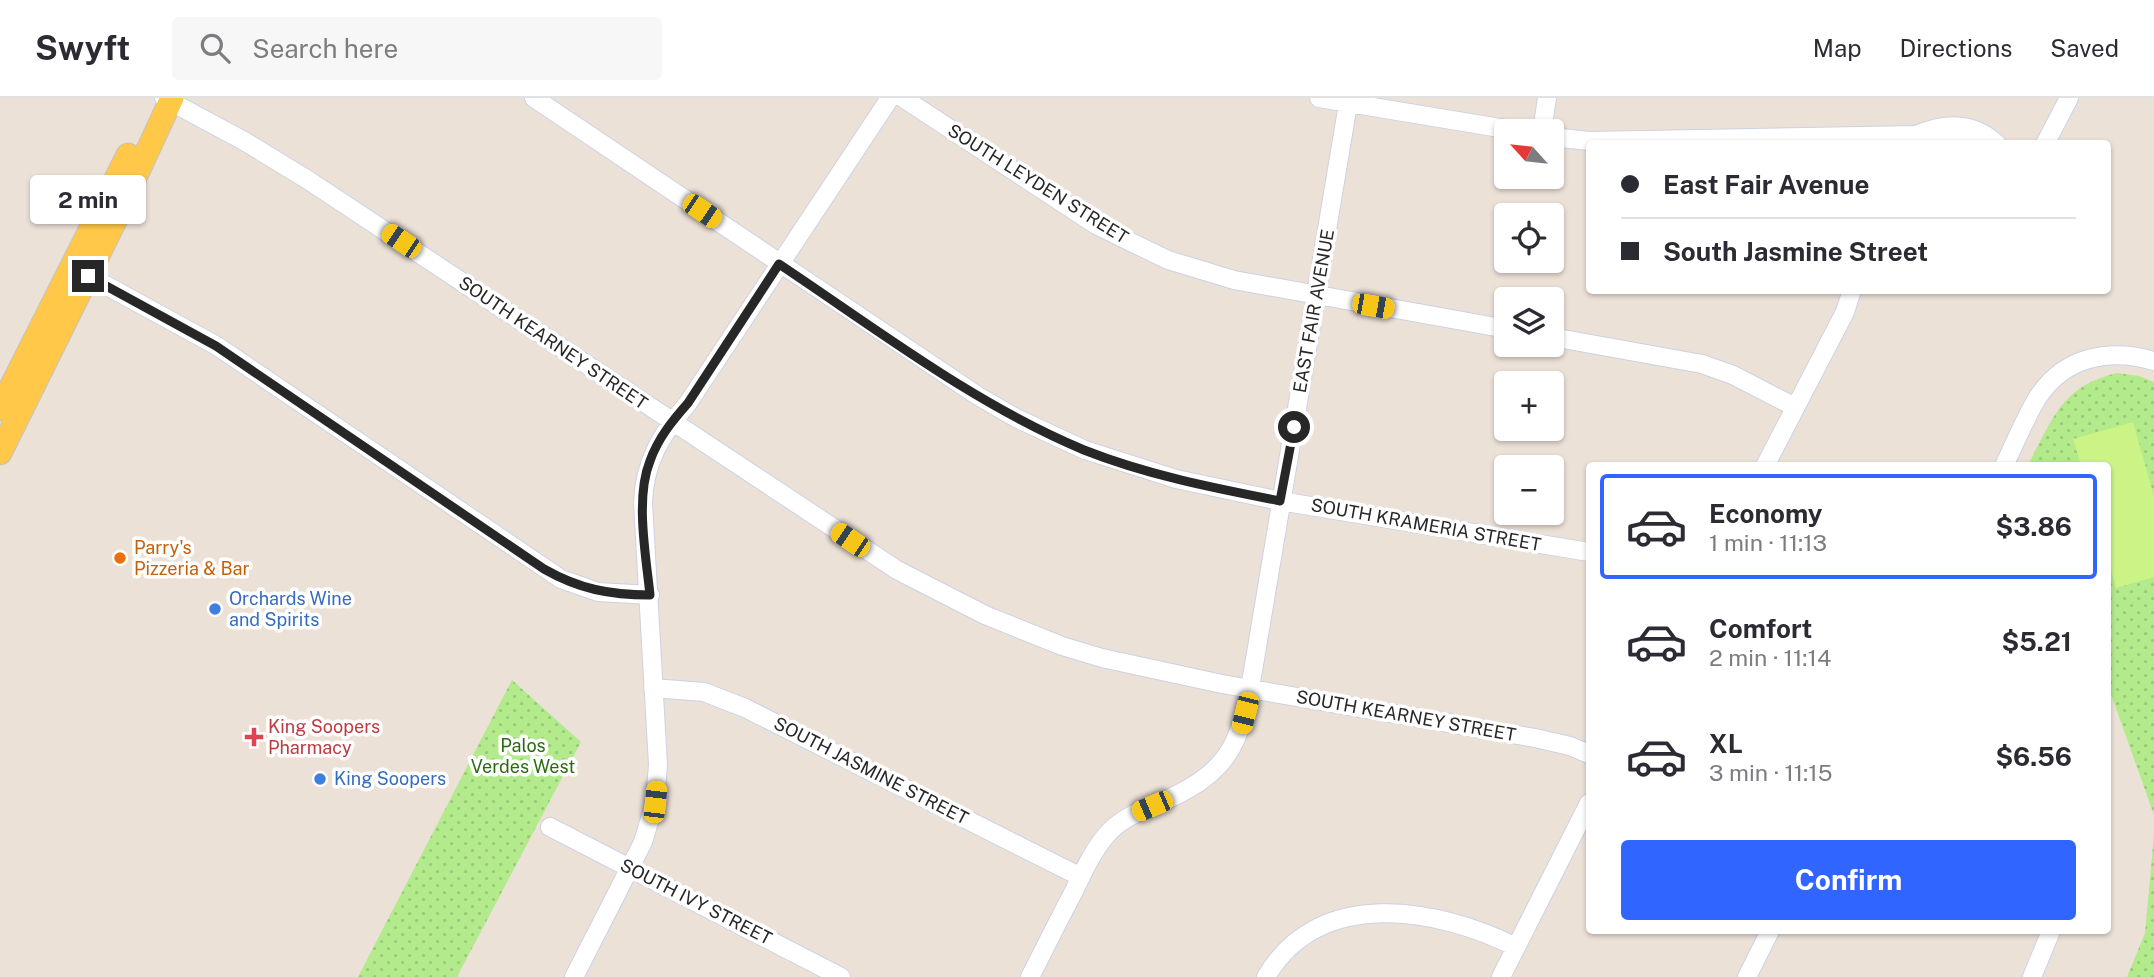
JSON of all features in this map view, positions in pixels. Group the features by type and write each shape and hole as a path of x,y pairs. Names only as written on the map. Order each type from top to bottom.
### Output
{"main road":[{"path":"0,453 80,272 166,99"},
{"path":"0,409 80,272"}],"street":[{"name":"SOUTH KRAMERIA STREET","path":"534,98 978,396 1038,429 1085,450 1146,471 1214,488 1586,552"},
{"path":"574,977 643,842 655,802 658,765 643,488 649,461 671,422 688,403 890,98"},
{"name":"SOUTH LEYDEN STREET","path":"902,98 1096,225 1168,260 1214,275 1316,296 1494,327"},
{"path":"1319,98 1349,100 1494,127"},
{"path":"1544,119 1547,98"},
{"path":"2047,140 2069,98"},
{"name":"SOUTH KEARNEY STREET","path":"166,99 244,141 308,180 897,570 985,615 1062,646 1157,671 1535,738 1586,753"},
{"name":"EAST FAIR AVENUE","path":"1030,977 1102,841 1122,821 1198,785 1219,767 1235,744 1241,729 1349,100"},
{"path":"1847,140 1916,135 1935,127 1961,127 1984,132 1993,140"},
{"path":"1916,135 1927,140"},
{"path":"1564,138 1586,141"},
{"path":"80,272 216,346 544,569 573,585 598,592 650,595"},
{"path":"1767,462 1845,313 1851,294"},
{"path":"1564,339 1702,364 1733,375 1795,407"},
{"path":"2006,462 2039,396 2069,367 2103,355 2124,354 2154,361"},
{"name":"SOUTH JASMINE STREET","path":"653,688 704,692 745,708 1081,877"},
{"path":"1501,977 1586,809"},
{"name":"SOUTH IVY STREET","path":"550,827 841,977"},
{"path":"1266,977 1281,958 1309,933 1323,925 1356,914 1400,913 1467,926 1516,947"},
{"path":"1747,977 1768,934"},
{"path":"2032,977 2050,934"}],"green space":[{"path":"2117,373 2139,376 2154,382 2154,815 2111,694 2111,462 2030,462 2061,406 2083,386"},
{"path":"2133,422 2154,496 2154,577 2116,588 2111,570 2111,462 2080,462 2073,439"},
{"name":"Palos Verdes West","path":"512,680 581,742 457,977 358,977"},
{"path":"2154,835 2154,977 2127,977 2145,933"}],"place":[{"name":"Parry's Pizzeria & Bar","path":"120,558"},
{"name":"Orchards Wine and Spirits","path":"215,609"},
{"name":"King Soopers Pharmacy","path":"254,737"},
{"name":"King Soopers","path":"320,779"}],"route":[{"path":"88,276 216,346 544,569 573,585 611,594 650,595 643,503 645,474 649,461 671,422 688,403 779,264 995,407 1085,450 1146,471 1280,501 1294,427"}]}
